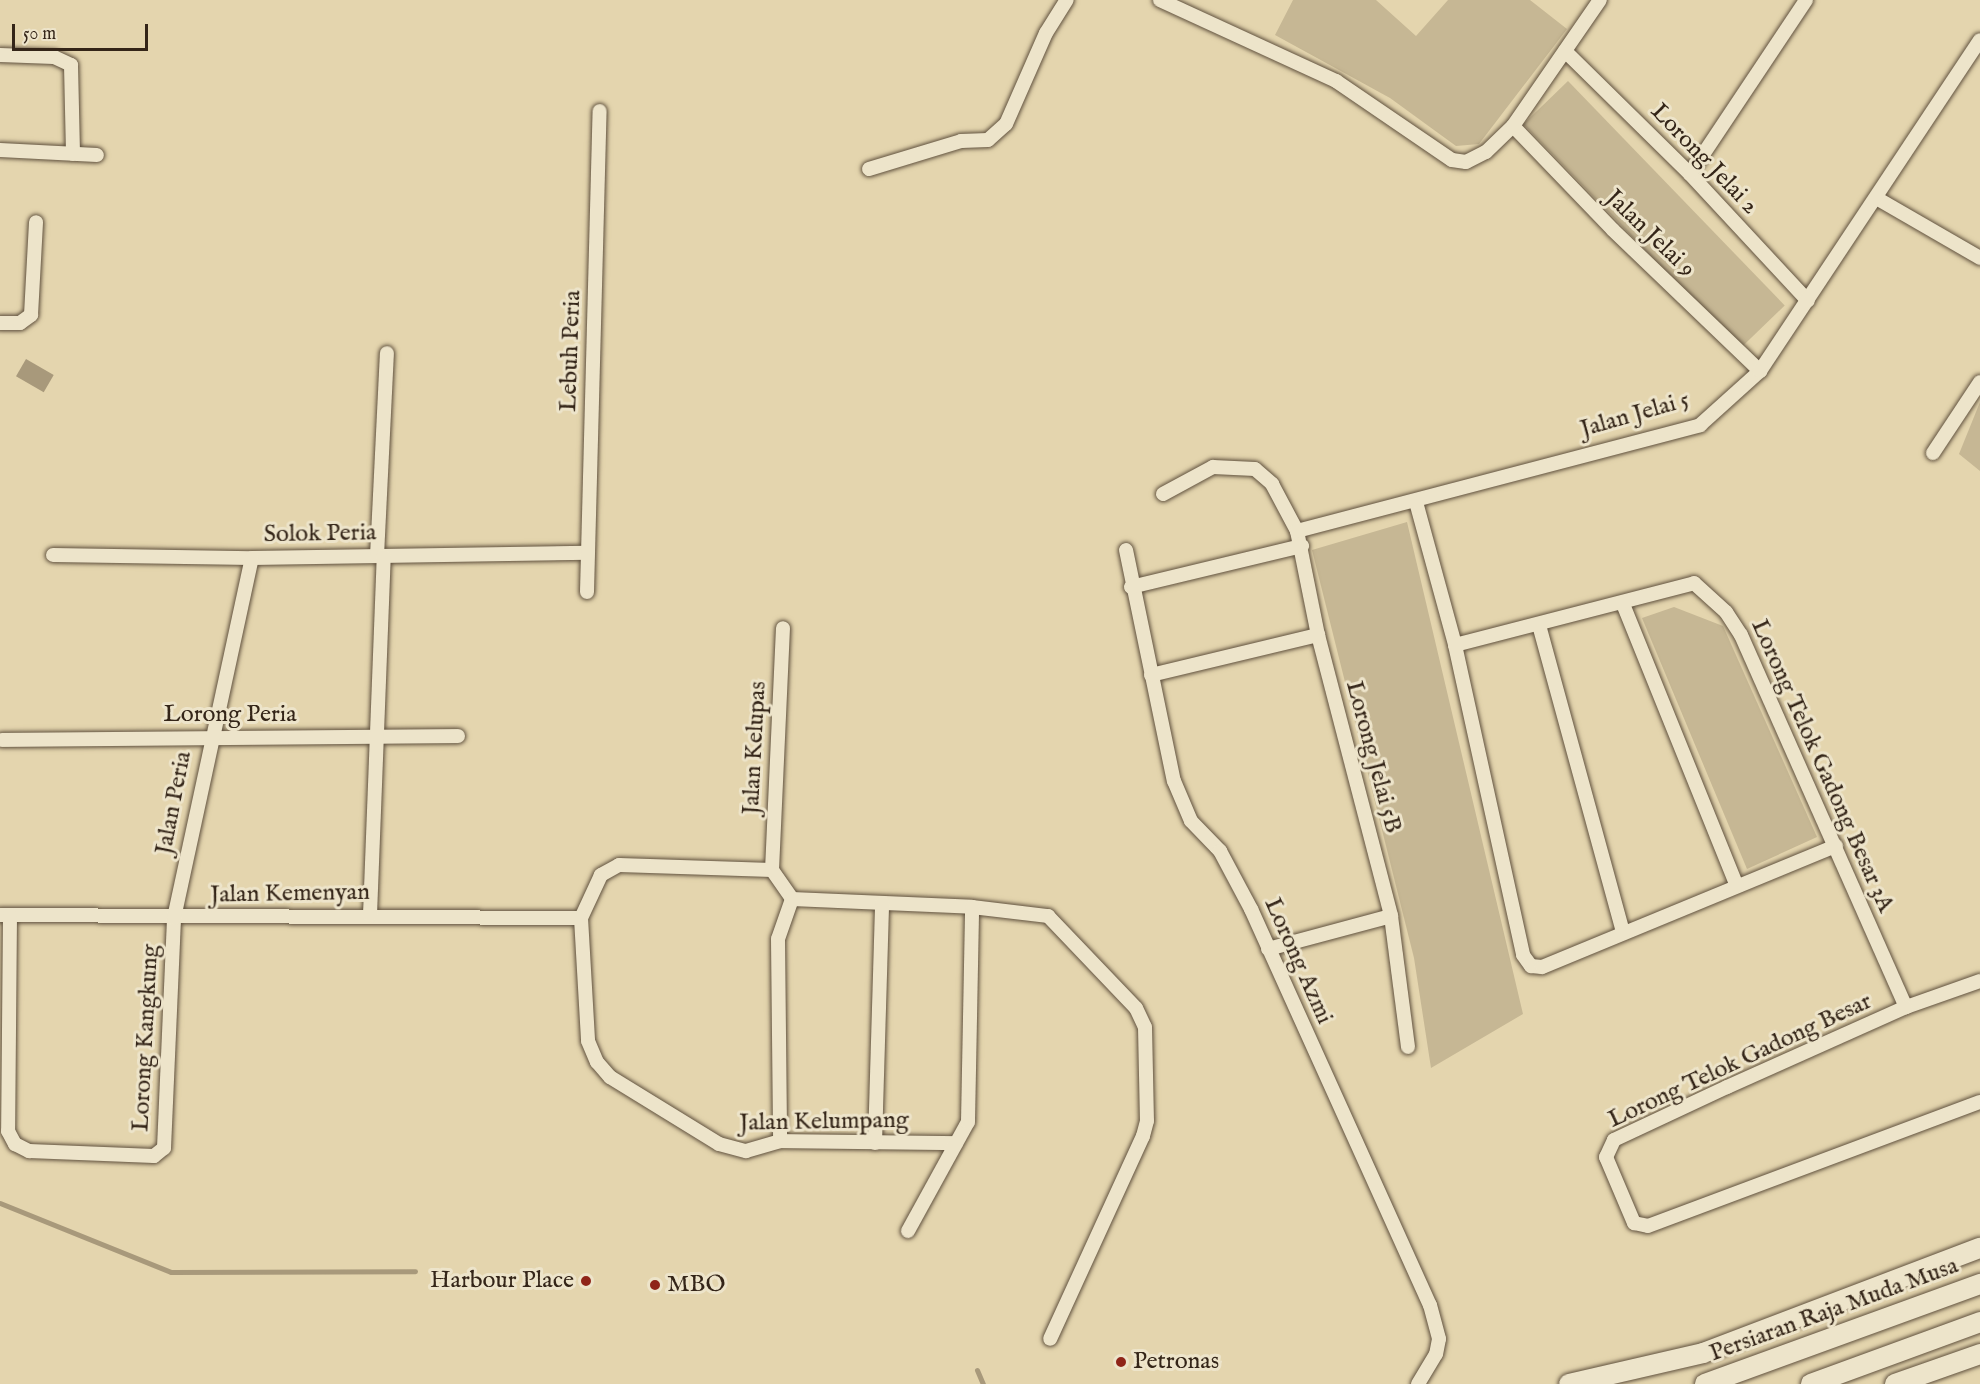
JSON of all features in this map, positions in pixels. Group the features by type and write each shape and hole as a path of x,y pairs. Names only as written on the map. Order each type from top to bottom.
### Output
{"street":[{"path":"869,169 961,141 988,140 1006,124 1046,33 1067,0"},
{"path":"1160,0 1336,81 1452,160 1466,162 1486,152 1512,126 1600,0"},
{"path":"1690,174 1806,0"},
{"name":"Jalan Jelai 5","path":"1297,531 1416,502 1606,447 1700,425 1760,371 1974,61 1980,40"},
{"name":"Lorong Jelai 2","path":"1565,51 1690,174 1808,301"},
{"path":"0,55 54,57 71,65 73,154"},
{"name":"Lebuh Peria","path":"587,592 600,111"},
{"name":"Jalan Jelai 9","path":"1512,126 1613,231 1760,371"},
{"path":"0,150 97,155"},
{"path":"1878,199 1980,258"},
{"path":"0,323 21,323 31,315 36,222"},
{"path":"370,915 387,353"},
{"path":"1933,453 1980,381"},
{"name":"Lorong Jelai 5B","path":"1162,494 1213,467 1255,469 1272,484 1297,531 1302,546 1318,635 1391,916 1408,1047"},
{"path":"1416,502 1455,645 1523,955 1531,966 1542,967 1736,884 1836,846"},
{"path":"1131,587 1302,546"},
{"name":"Lorong Azmi","path":"1126,550 1131,587 1174,781 1191,821 1220,851 1268,949 1430,1305 1439,1339 1436,1354 1418,1384"},
{"name":"Solok Peria","path":"53,555 252,558 588,553"},
{"name":"Jalan Peria","path":"174,918 210,738 252,558"},
{"name":"Lorong Telok Gadong Besar 3A","path":"1455,645 1623,604 1694,583 1726,612 1741,635 1906,1007"},
{"path":"1623,604 1736,884"},
{"path":"1539,625 1623,932"},
{"name":"Jalan Kelupas","path":"772,870 783,628"},
{"path":"1151,675 1318,635"},
{"name":"Lorong Peria","path":"2,740 458,736"},
{"path":"581,918 601,875 619,865 772,870 792,899"},
{"path":"792,899 972,907 1048,916 1136,1008 1145,1028 1147,1121 1143,1137 1050,1338"},
{"path":"780,1142 778,939 792,899"},
{"path":"875,1143 882,903"},
{"path":"908,1231 968,1122 972,907"},
{"name":"Jalan Kemenyan","path":"5,915 174,918 370,915 581,918"},
{"name":"Lorong Kangkung","path":"5,915 8,1131 15,1144 29,1151 83,1155 154,1156 164,1148 174,918"},
{"path":"1268,949 1391,916"},
{"name":"Jalan Kelumpang","path":"581,918 588,1041 597,1062 610,1077 719,1144 746,1150 780,1142 956,1143"},
{"name":"Lorong Telok Gadong Besar","path":"1980,981 1906,1007 1614,1140 1606,1157 1634,1223 1648,1226 1980,1102"},
{"path":"1569,1384 1703,1353 1980,1248"},
{"name":"Persiaran Raja Muda Musa","path":"1705,1384 1980,1284"},
{"path":"1811,1384 1980,1322"},
{"path":"1895,1384 1980,1354"}],"shaded area":[{"path":"1293,0 1376,0 1416,36 1448,0 1530,0 1567,29 1479,144 1456,146 1390,98 1275,35"},
{"path":"1568,81 1785,305 1740,349 1523,124"},
{"path":"26,359 54,375 44,392 16,376"},
{"path":"1980,402 1980,471 1959,454"},
{"path":"1407,522 1523,1014 1431,1068 1414,958 1312,550"},
{"path":"1674,607 1723,626 1817,837 1747,869 1642,618"}],"waterway":[{"path":"0,1203 171,1272 415,1271"},
{"path":"977,1370 983,1384"}],"place":[{"name":"Harbour Place","path":"586,1281"},
{"name":"MBO","path":"655,1285"},
{"name":"Petronas","path":"1121,1362"}]}
